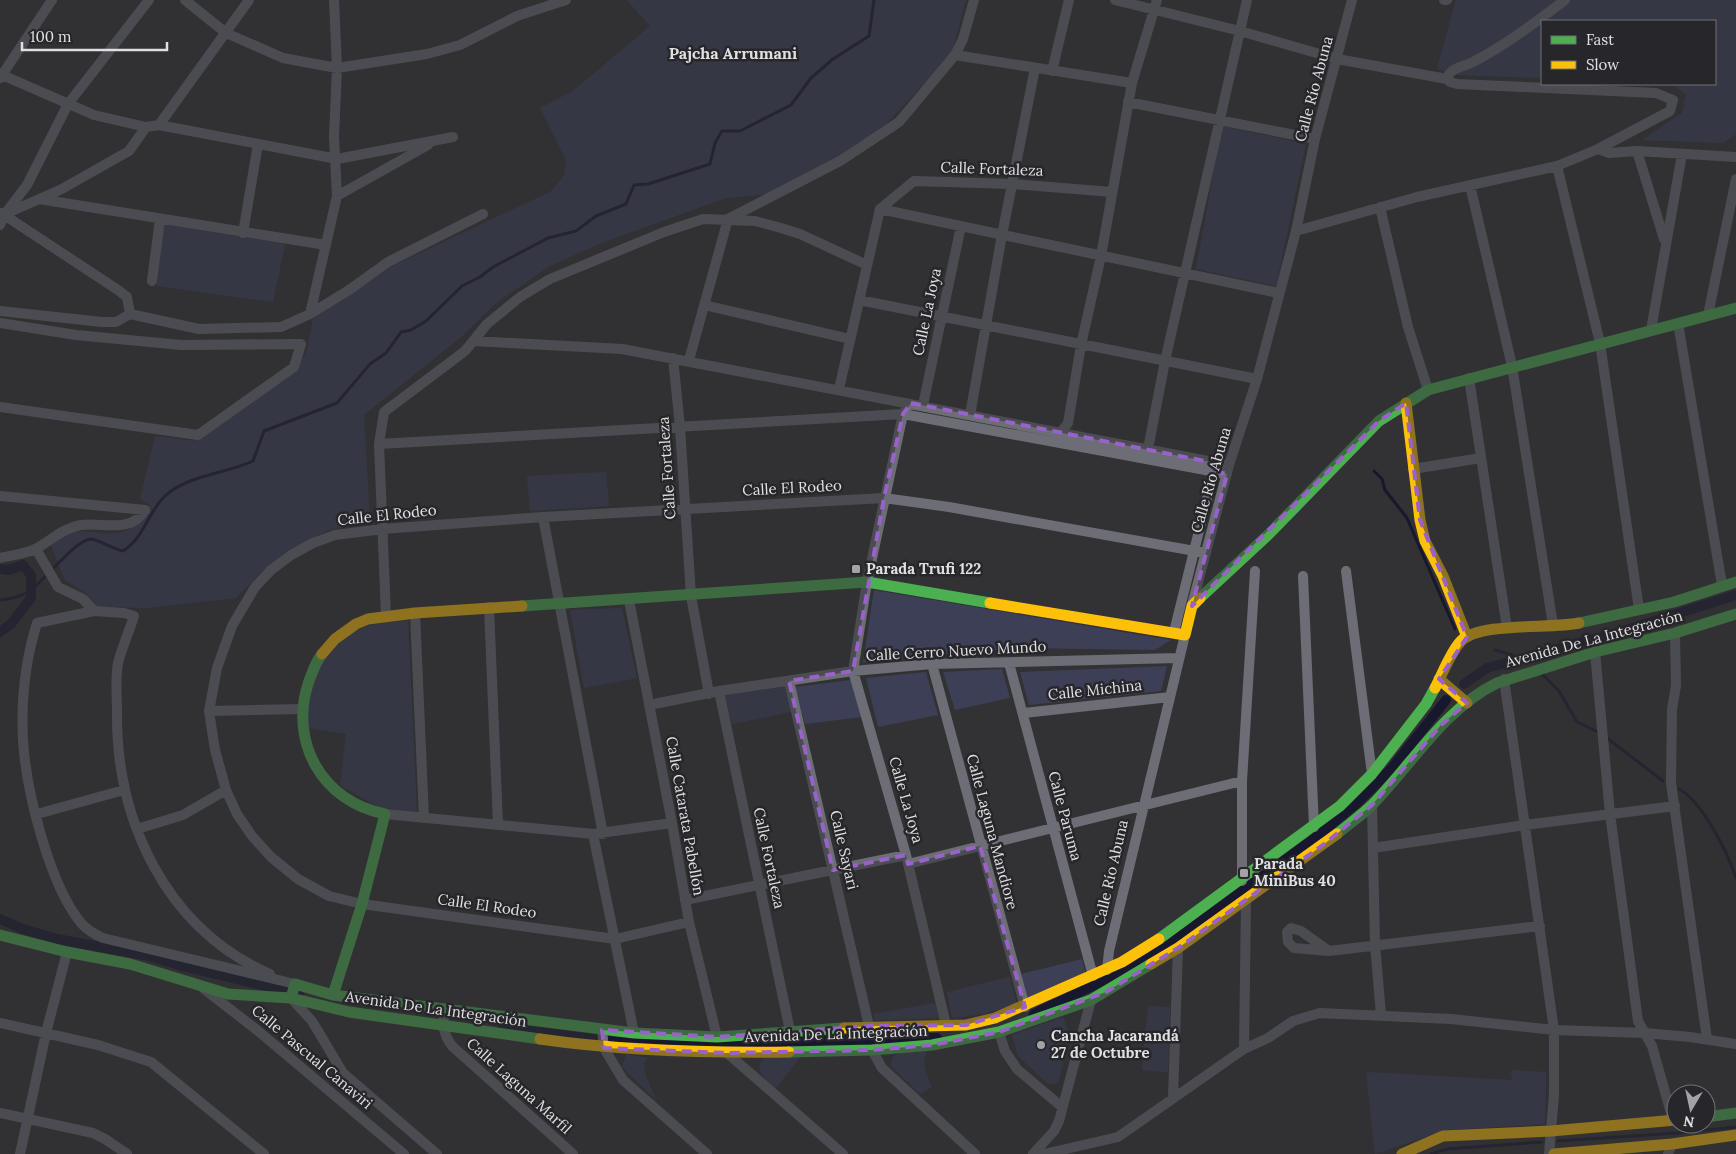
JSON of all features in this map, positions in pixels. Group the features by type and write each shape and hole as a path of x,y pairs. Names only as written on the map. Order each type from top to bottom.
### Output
{"main road":[{"path":"1192,606 1270,533 1379,421 1428,390 1600,342 1736,308"},
{"path":"1406,403 1420,520 1425,541 1443,576 1467,637"},
{"path":"333,995 362,904 385,814 368,811 351,802 326,782 309,754 301,724 301,709 310,675 326,647 356,624 368,619 415,613 489,607 560,605 867,582 1180,634"},
{"name":"Avenida De La Integración","path":"295,984 333,995 634,1033 717,1036 869,1026 966,1025 995,1018 1025,1007 1107,970 1178,926 1314,827 1340,806 1372,774 1426,704 1457,647 1474,632 1507,628 1563,626 1674,602 1736,582"},
{"name":"Calle Río Abuna","path":"1180,634 1192,606"},
{"name":"Avenida De La Integración","path":"0,935 68,952 130,964 228,994 291,998 349,1012 604,1048 728,1053 872,1050 932,1045 999,1032 1091,1000 1178,948 1323,845 1372,805 1441,726 1483,690 1504,679 1595,652 1675,633 1736,614"},
{"path":"1439,679 1467,703"},
{"path":"291,998 295,984"},
{"path":"1716,1116 1736,1113"},
{"path":"1402,1154 1443,1136 1551,1131 1666,1121"},
{"path":"1554,1154 1670,1149 1736,1135"}],"street":[{"path":"52,0 1,76 94,115 146,127 159,124 337,159 453,137"},
{"path":"0,225 2,213 27,185 68,104 150,0"},
{"path":"185,0 226,33 283,58 337,68 427,54 460,45 517,16 566,0"},
{"path":"159,124 249,0"},
{"path":"310,314 337,196 337,159 334,136 337,68 334,0"},
{"path":"689,360 728,219 840,161 899,122 955,55 963,39 974,0"},
{"path":"1052,71 1069,0"},
{"path":"1115,0 1156,5 1337,59 1447,79 1457,84 1656,93 1673,100 1670,111 1598,149 1557,166 1380,207 1296,231"},
{"path":"1148,449 1165,361 1247,0"},
{"name":"Calle Río Abuna","path":"1192,606 1228,470 1257,379 1296,231 1315,139 1352,0"},
{"path":"1447,79 1452,71 1474,62 1524,31 1565,0"},
{"path":"1052,442 1068,423 1081,345 1101,256 1132,83 1156,5"},
{"path":"955,55 1132,83"},
{"path":"970,415 1002,234 1035,68"},
{"path":"1128,102 1315,139"},
{"path":"2,213 75,182 129,151 146,127"},
{"path":"337,196 436,141"},
{"path":"243,233 258,144"},
{"path":"1598,149 1609,153 1637,151 1736,158"},
{"path":"1637,151 1665,242"},
{"path":"1651,330 1682,154"},
{"path":"1557,166 1600,342 1639,609"},
{"path":"1708,315 1736,178"},
{"name":"Calle Fortaleza","path":"880,209 914,181 1012,184 1112,192"},
{"path":"1470,185 1512,366 1553,625"},
{"path":"38,199 326,245"},
{"path":"1380,207 1408,327 1428,390"},
{"path":"839,389 880,209 1279,294"},
{"path":"2,213 123,293 127,297 130,314"},
{"path":"0,311 102,322 116,322 130,314 199,329 281,327 310,314 349,290 388,262 483,214"},
{"path":"152,281 160,219"},
{"path":"386,616 379,444 384,412 465,351 487,324 520,297 550,279 680,226 703,219 755,221 800,234 867,265"},
{"name":"Calle La Joya","path":"923,405 961,226"},
{"path":"859,300 1257,379"},
{"path":"704,305 850,339"},
{"path":"0,323 76,335 181,345 301,344 294,367 198,435 0,407"},
{"path":"1678,323 1722,585"},
{"path":"473,341 622,349 689,360 1148,449 1228,470"},
{"name":"Calle Fortaleza","path":"673,358 680,427 691,596 759,885 790,1031"},
{"path":"1469,378 1507,628"},
{"path":"903,414 911,403"},
{"path":"379,444 903,414 1052,442 1214,467"},
{"name":"Calle La Joya","path":"903,414 867,582 854,671 907,860 946,1025"},
{"path":"1413,469 1481,458"},
{"path":"1180,634 1194,551 1214,467"},
{"path":"0,496 145,510 140,518 129,524 112,526 83,525 64,529 36,549 0,558"},
{"name":"Calle El Rodeo","path":"689,922 614,939 362,904 330,896 298,879 271,858 247,829 226,790 215,750 209,711 217,668 232,626 250,595 266,576 290,555 313,543 336,535 383,529 543,517 884,498 949,507 1206,553"},
{"path":"543,517 560,605 614,939 634,1033"},
{"path":"36,549 58,587 83,599 94,611"},
{"path":"1242,881 1242,781 1255,571"},
{"path":"1346,571 1372,774"},
{"path":"1303,576 1314,827"},
{"name":"Calle Catarata Pabellón","path":"628,600 672,823 689,922 717,1036"},
{"path":"489,607 498,825"},
{"path":"124,790 37,814 23,741 25,680 31,640 37,624 94,611 124,613 134,616 118,665 117,752 124,790 137,829 153,867 183,909 201,927 238,957 259,969 295,984"},
{"path":"415,613 424,818"},
{"path":"1675,633 1676,685 1672,710 1670,754 1675,806 1707,1039"},
{"name":"Calle Río Abuna","path":"1107,970 1108,951 1170,697 1178,658 1180,634"},
{"path":"1595,652 1610,814 1638,1021 1652,1046 1666,1093"},
{"name":"Calle Cerro Nuevo Mundo","path":"649,705 714,692 854,671 932,664 1178,658"},
{"name":"Calle Paruma","path":"1009,663 1024,713 1052,828 1093,976"},
{"name":"Calle Laguna Mandiore","path":"932,664 1025,1007"},
{"path":"1504,679 1554,1030 1554,1095 1549,1154"},
{"name":"Calle Sayari","path":"789,681 869,1026"},
{"name":"Calle Michina","path":"1024,713 1170,697"},
{"path":"209,711 301,709"},
{"path":"685,900 833,870 907,860 980,846 1242,781"},
{"path":"137,829 183,815 226,790"},
{"path":"1372,805 1375,944 1380,1015"},
{"path":"1373,848 1525,825 1675,806"},
{"name":"Avenida De La Integración","path":"37,814 55,876 80,922 90,932 103,938 295,984"},
{"path":"385,814 598,834 672,823"},
{"path":"1244,1049 1246,901"},
{"path":"1330,951 1375,944 1540,926"},
{"path":"1173,1098 1178,948"},
{"path":"20,1154 46,1033 68,952"},
{"name":"Calle Pascual Canaviri","path":"200,986 257,1030 404,1154"},
{"name":"Calle Pascual Canaviri","path":"291,998 312,1021 343,1073 437,1154"},
{"path":"1033,1154 1054,1131 1091,1000"},
{"path":"443,1026 444,1010"},
{"path":"1044,1154 1118,1137 1244,1049 1306,1016 1335,1013 1451,1019 1554,1030 1645,1033 1736,1044"},
{"path":"0,1023 98,1045 151,1062 264,1154"},
{"name":"Calle Laguna Marfil","path":"443,1026 445,1036 452,1046 573,1154"},
{"path":"602,1030 604,1048 623,1080 707,1154"},
{"path":"999,1032 1005,1052 1017,1069 1062,1107"},
{"path":"872,1050 882,1068 975,1154"},
{"path":"728,1053 843,1154"},
{"path":"0,1113 93,1133 127,1154"}],"highlighted area":[{"path":"911,403 1215,463 1213,471 1227,474 1192,606 1379,421 1406,403 1420,520 1467,637 1439,679 1467,703 1441,725 1372,805 1323,845 1178,948 1106,992 999,1032 932,1045 872,1050 727,1053 604,1048 602,1030 717,1037 869,1026 966,1025 1025,1007 980,846 908,864 906,855 833,870 789,681 853,671 884,498 903,414"}],"shaded area":[{"path":"627,0 966,0 951,55 887,123 832,160 768,194 726,198 601,243 548,267 496,303 461,337 364,415 370,522 328,530 285,552 259,574 236,598 147,608 94,606 86,593 65,580 51,545 70,533 121,532 137,523 146,513 150,505 140,499 155,436 195,441 295,367 306,354 313,319 394,265 550,192 564,176 566,160 540,108 573,91 650,26"},
{"path":"1456,0 1736,0 1736,134 1723,143 1642,140 1682,113 1686,95 1674,85 1716,85 1716,20 1541,20 1541,78 1458,75 1437,69"},
{"path":"1222,126 1306,144 1276,286 1196,269"},
{"path":"163,223 285,244 273,302 157,286"},
{"path":"606,472 609,506 530,511 527,476"},
{"path":"874,590 1171,640 1155,650 1020,648 863,662"},
{"path":"622,608 637,678 584,688 570,610"},
{"path":"408,620 417,813 378,807 340,785 346,734 308,728 307,714 308,700 317,672 344,639 368,626"},
{"path":"1167,666 1161,691 1029,705 1020,672"},
{"path":"1002,669 1010,698 955,710 943,672"},
{"path":"926,672 938,715 878,727 866,678"},
{"path":"851,680 862,717 805,724 795,687"},
{"path":"785,687 791,712 732,724 725,694"},
{"path":"1082,959 1086,975 1028,999 1021,974"},
{"path":"1010,977 1017,1004 983,1014 952,1018 947,992"},
{"path":"935,1003 940,1018 875,1020 873,1014"},
{"path":"1148,1006 1170,1007 1168,1072 1142,1070"},
{"path":"1063,1017 1070,1035 1058,1083 1048,1084 1018,1056 1012,1035"},
{"path":"928,1050 924,1064 932,1087 920,1094 891,1066 892,1058 899,1053"},
{"path":"626,1054 648,1058 644,1063 646,1076 656,1100 622,1067"},
{"path":"801,1056 775,1089 761,1074 761,1061 765,1057"},
{"path":"1511,1070 1546,1072 1545,1124 1446,1130 1375,1154 1366,1072 1512,1080"}],"waterway":[{"path":"0,600 10,599 26,593 41,581 67,554 84,541 94,539 123,551 141,533 153,511 164,497 183,484 195,479 253,461 264,431 337,403 370,364 386,353 401,332 411,330 426,321 462,286 548,238 576,231 596,216 626,204 634,185 648,184 710,164 715,143 722,131 740,131 791,105 811,78 833,59 869,36 874,0"},
{"path":"1374,471 1382,479 1385,490 1407,518 1455,629"},
{"path":"0,569 9,570 23,565 31,575 31,598 11,624 0,632"},
{"path":"1464,684 1487,668 1623,631 1736,595"},
{"path":"1495,650 1512,655"},
{"path":"1541,673 1559,691 1577,722 1600,733"},
{"path":"1034,1014 1150,958 1310,842 1357,803 1392,768 1446,700"},
{"path":"1607,738 1663,781"},
{"path":"1679,789 1688,795 1705,816 1721,842 1736,878"},
{"path":"0,919 23,929 57,939 149,956 182,966 299,994"},
{"path":"503,1027 615,1042 742,1046 776,1042 937,1038"},
{"path":"1558,1141 1736,1127"},
{"path":"1431,1154 1447,1149 1542,1142"}],"traffic: fast":[{"path":"1200,598 1270,533 1379,421 1428,390 1736,308"},
{"path":"522,606 867,582 990,603"},
{"path":"1579,623 1674,602 1736,582"},
{"path":"1337,834 1373,804 1445,722 1478,694 1497,683 1595,652 1675,633 1736,614"},
{"path":"322,654 309,681 304,703 303,725 307,746 316,766 328,782 344,797 363,807 385,814 362,904 333,995"},
{"path":"1159,939 1340,806 1372,774 1426,704 1435,688"},
{"path":"0,935 67,952 130,964 228,994 291,998 349,1012 540,1039"},
{"path":"789,1052 872,1050 932,1045 999,1032 1091,1000 1151,964"},
{"path":"291,998 295,984 333,995 634,1033 717,1037 844,1028"},
{"path":"1716,1116 1736,1113"}],"traffic: slow":[{"path":"1406,403 1420,520 1425,541 1443,576 1467,637"},
{"path":"990,603 1185,635 1192,606 1200,598"},
{"path":"322,654 335,639 356,624 368,619 415,613 522,606"},
{"path":"1435,688 1454,651 1461,641 1470,635 1484,631 1517,627 1579,623"},
{"path":"1439,679 1467,703"},
{"path":"1151,964 1178,948 1337,834"},
{"path":"844,1028 966,1025 995,1018 1122,962 1159,939"},
{"path":"540,1039 664,1050 789,1052"},
{"path":"1402,1154 1443,1136 1551,1131 1666,1121"},
{"path":"1554,1154 1672,1144 1736,1135"}],"place":[{"name":"Parada Trufi 122","path":"856,569"},
{"name":"Parada MiniBus 40","path":"1244,873"},
{"name":"Cancha Jacarandá 27 de Octubre","path":"1041,1045"}],"district":[{"name":"Pajcha Arrumani","path":"733,53"}]}
